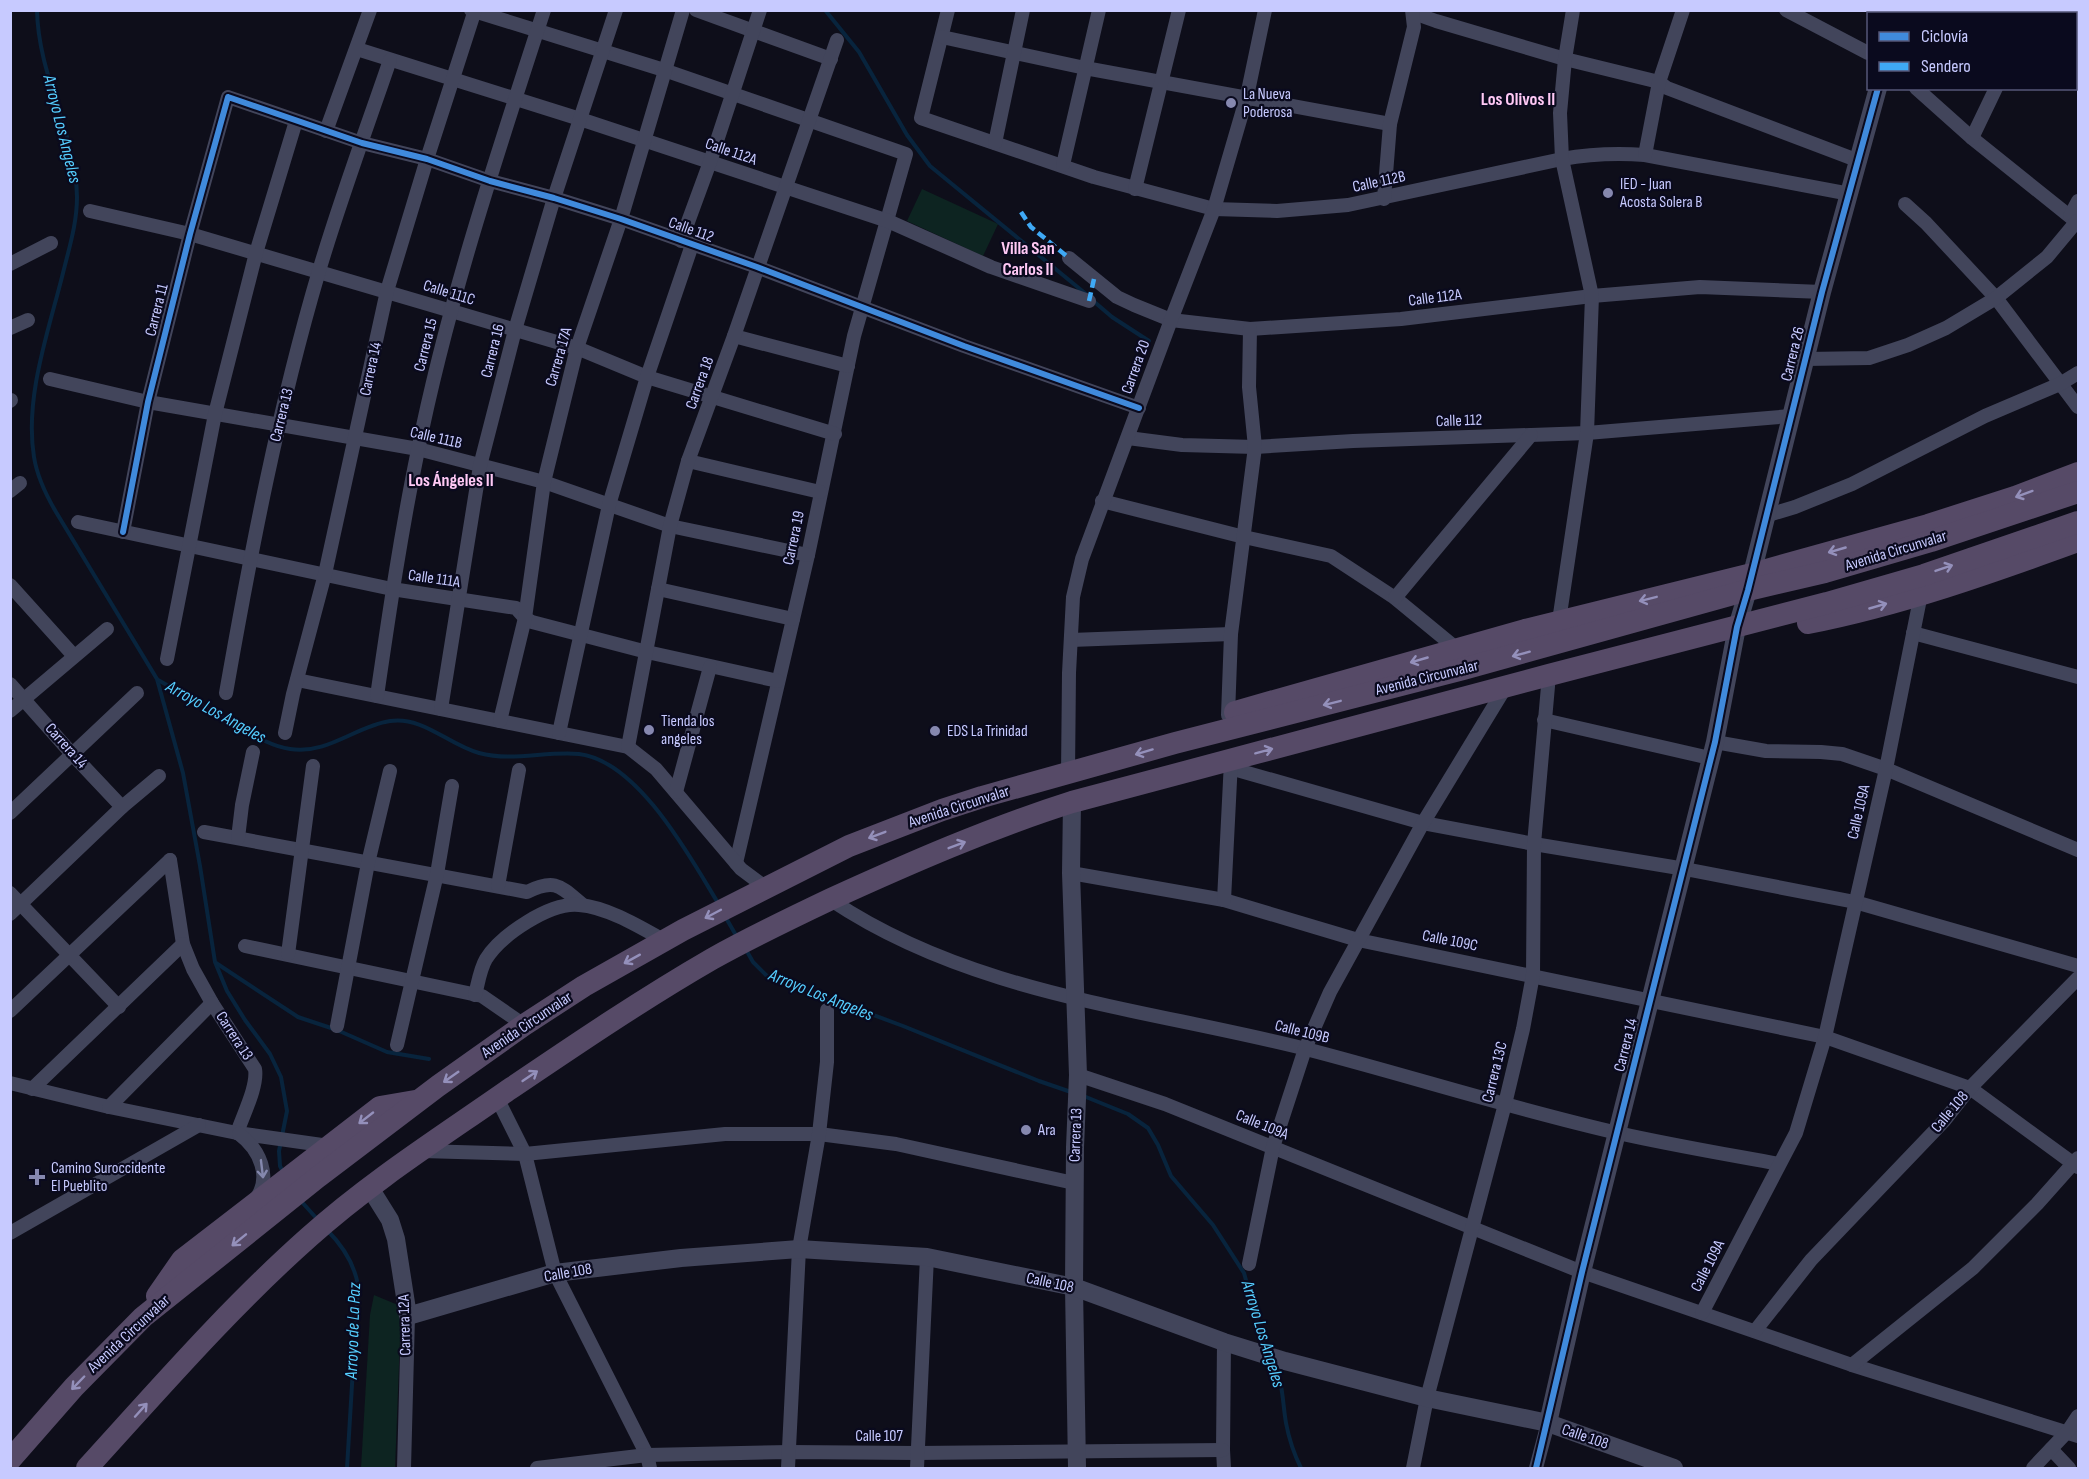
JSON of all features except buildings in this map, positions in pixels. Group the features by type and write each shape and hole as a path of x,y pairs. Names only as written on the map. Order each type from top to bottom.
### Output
{"highway":[{"path":"1174,743 1184,734 1228,715 1559,621 1750,582 2015,497 2079,473"},
{"name":"Avenida Circunvalar","path":"15,1459 74,1387 143,1317 280,1196 312,1171 420,1101 524,1025 584,986 752,893 849,846 942,810 1174,743 1463,669 1750,582 1825,572 1931,541 2079,492"},
{"name":"Avenida Circunvalar","path":"87,1468 243,1298 342,1209 420,1151 566,1051 710,960 769,927 894,869 1029,816 1072,802 1230,764 1549,675 1737,627 1910,579 2079,522"},
{"path":"1737,627 1772,627 1809,623 1921,594 2079,542"},
{"path":"312,1171 329,1146 380,1107 420,1101"},
{"path":"143,1317 182,1260 247,1210 280,1196"}],"street":[{"path":"326,131 370,10"},
{"name":"Carrera 15","path":"377,696 392,589 418,449 452,310 544,10"},
{"name":"Carrera 16","path":"441,709 480,466 514,330 554,198 616,10"},
{"name":"Carrera 17A","path":"500,721 525,618 544,482 578,348 621,219 683,10"},
{"path":"696,10 831,59"},
{"path":"560,733 609,505 710,162 760,10"},
{"path":"948,10 942,37 1085,68 1390,124"},
{"path":"995,143 1023,10"},
{"path":"1063,165 1100,10"},
{"path":"1135,189 1179,10"},
{"name":"Carrera 20","path":"1068,774 1073,597 1082,559 1214,209 1247,96 1264,10"},
{"path":"1384,199 1390,124 1414,27 1412,10"},
{"path":"1417,10 1422,16 1436,21 1565,59 1659,82 1667,88 1859,162"},
{"path":"1559,621 1587,433 1592,296 1562,159 1560,113 1565,59 1573,10"},
{"path":"1645,155 1659,82 1683,10"},
{"path":"1786,10 1867,52"},
{"path":"474,11 732,92 906,154 888,221"},
{"name":"Carrera 14","path":"285,733 292,694 325,574 387,291 474,11"},
{"name":"Calle 112B","path":"942,37 921,118 1135,189 1214,209 1277,211 1348,205 1562,159 1618,153 1645,155 1850,194"},
{"name":"Carrera 18","path":"628,747 670,526 688,461 837,40"},
{"name":"Calle 112A","path":"357,49 580,119 888,221 991,267 1089,301"},
{"name":"Carrera 13","path":"226,693 250,559 278,425 319,271 390,60"},
{"name":"Carrera 26","path":"1737,627 1822,292 1877,90"},
{"path":"1918,90 1972,138 2075,220"},
{"path":"1972,138 1995,90"},
{"name":"Calle 112","path":"228,97 362,143 427,159 490,181 621,219 1139,408"},
{"name":"Carrera 11","path":"123,532 148,402 189,234 228,97"},
{"path":"167,659 215,414 256,253 296,121"},
{"path":"1806,359 1869,358 1908,345 1946,328 1996,298 2047,257 2075,220 2079,201"},
{"path":"1905,204 1926,223 1996,298 2079,407"},
{"name":"Calle 111C","path":"90,211 189,234 452,310 578,348 647,377 834,434"},
{"name":"Carrera 19","path":"738,866 848,366 862,307 888,221"},
{"path":"10,264 51,243"},
{"name":"Calle 112A","path":"1069,258 1117,297 1171,320 1250,329 1401,319 1592,296 1700,287 1822,292"},
{"path":"10,328 28,320"},
{"path":"1228,715 1231,634 1255,447 1249,387 1250,329"},
{"path":"734,336 848,366"},
{"path":"1766,516 1836,491 1985,416 2079,374"},
{"name":"Calle 111B","path":"50,379 148,402 418,449 544,482 670,526 808,555"},
{"name":"Calle 112","path":"1128,438 1182,445 1255,447 1353,441 1587,433 1791,416"},
{"path":"1395,598 1531,435"},
{"path":"688,461 820,492"},
{"path":"1102,501 1331,556 1395,598 1457,649"},
{"name":"Calle 111A","path":"78,522 392,589 516,608 532,622 647,652 778,681"},
{"path":"10,585 74,656"},
{"path":"658,589 793,619"},
{"name":"Calle 109A","path":"1078,1079 1165,1104 1582,1272 1702,1313 1796,1133 1825,1037 1886,769 1921,594"},
{"name":"Carrera 14","path":"1536,1468 1582,1272 1713,750 1737,627"},
{"path":"10,711 107,629"},
{"path":"1913,633 2079,677"},
{"path":"1071,640 1231,634"},
{"path":"676,792 710,667"},
{"name":"Carrera 13C","path":"1413,1468 1427,1398 1505,1104 1533,975 1534,844 1549,675"},
{"path":"297,680 628,747 656,769 676,792 738,866 752,893"},
{"name":"Carrera 14","path":"10,684 122,807"},
{"path":"1249,1264 1273,1147 1305,1049 1330,992 1422,823 1505,688"},
{"path":"10,813 137,693"},
{"path":"1544,720 1713,750 1842,754 1886,769 2077,846"},
{"path":"238,838 253,752"},
{"path":"1224,900 1230,764 1422,823 1856,902 2079,966"},
{"path":"288,954 314,766"},
{"path":"498,886 519,770"},
{"path":"337,1026 368,863 390,771"},
{"path":"10,914 122,807 159,776"},
{"path":"397,1045 437,874 452,786"},
{"name":"Carrera 13","path":"1072,802 1071,873 1078,1079 1074,1183 1077,1460"},
{"path":"204,832 527,892 542,885 554,884 560,886 583,905"},
{"path":"10,1011 170,860 183,944 32,1089"},
{"name":"Calle 109C","path":"1071,873 1224,900 1358,940 1825,1037 1970,1088 2077,1162"},
{"path":"527,892 530,919"},
{"path":"10,893 119,1007"},
{"name":"Calle 109B","path":"831,900 864,922 949,961 1076,999 1305,1049 1618,1133 1779,1164"},
{"path":"475,995 486,959 508,936 530,919 560,907 572,904 583,905 674,935"},
{"name":"Carrera 13","path":"183,944 193,969 212,1003 255,1069 256,1077 237,1133"},
{"path":"245,946 486,998 524,1025"},
{"name":"Calle 108","path":"1755,1331 1811,1260 1944,1121 1970,1088 2079,978"},
{"path":"109,1107 212,1003"},
{"path":"788,1468 800,1249 819,1134 827,1062 827,1010"},
{"path":"10,1083 109,1107 237,1133 329,1146"},
{"path":"497,1098 525,1154 555,1274 648,1462"},
{"path":"10,1233 199,1125"},
{"path":"237,1133 252,1144 261,1160 263,1178 258,1196 247,1210"},
{"path":"420,1151 525,1154 725,1134 819,1134 896,1144 1074,1183"},
{"path":"1852,1365 1973,1268 2077,1162"},
{"name":"Carrera 12A","path":"370,1188 390,1220 396,1239 408,1316 404,1468"},
{"name":"Calle 108","path":"408,1316 555,1274 681,1258 800,1249 927,1257 1074,1287 1224,1342 1285,1361 1427,1398 1548,1423 1674,1468"},
{"path":"917,1468 927,1257"},
{"path":"1702,1313 1852,1365 2073,1433"},
{"path":"1224,1342 1224,1468"},
{"path":"2033,1468 2073,1433 2079,1416"},
{"path":"2052,1449 2069,1468"},
{"name":"Calle 107","path":"537,1468 789,1452 917,1453 1077,1460 1223,1450"}],"green space":[{"path":"922,189 998,224 983,256 907,221"},
{"path":"374,1295 398,1305 401,1313 395,1468 361,1468 370,1315"}],"waterway":[{"name":"Arroyo Los Angeles","path":"37,10 44,58 70,150 77,197 73,233 35,386 32,410 35,464 52,506 157,679 183,773 215,962 227,991 270,1054 281,1077 287,1111 279,1151 280,1166 283,1172"},
{"path":"825,10 859,52 907,135 930,166 1086,294"},
{"path":"1091,299 1112,317 1149,341"},
{"name":"Arroyo Los Angeles","path":"158,680 260,739 290,749 316,748 377,724 402,721 425,727 468,749 491,756 566,753 579,754 601,761 622,774 642,792 677,837 718,903"},
{"name":"Arroyo Los Angeles","path":"726,918 737,937"},
{"name":"Arroyo Los Angeles","path":"745,948 753,962 766,975 1071,1092"},
{"path":"216,963 298,1017 337,1030 387,1052 429,1059"},
{"name":"Arroyo Los Angeles","path":"1081,1095 1128,1114 1148,1128 1171,1176 1213,1225 1244,1273 1265,1349"},
{"name":"Arroyo de La Paz","path":"301,1201 318,1220"},
{"name":"Arroyo de La Paz","path":"327,1230 347,1255 358,1285 347,1468"},
{"name":"Arroyo Los Angeles","path":"1273,1363 1281,1386 1289,1435 1301,1468"}],"marked path":[{"path":"1021,212 1031,227 1069,258"},
{"path":"1089,301 1094,279"}],"cycle path":[{"path":"1536,1468 1582,1272 1715,742 1737,627 1822,292 1877,90"},
{"path":"123,532 148,402 190,234 228,97 362,143 427,159 490,181 621,219 1139,408"}],"place":[{"name":"La Nueva Poderosa","path":"1231,103"},
{"name":"IED - Juan Acosta Solera B","path":"1608,193"},
{"name":"Tienda los angeles","path":"649,730"},
{"name":"EDS La Trinidad","path":"935,731"},
{"name":"Ara","path":"1026,1130"},
{"name":"Camino Suroccidente El Pueblito","path":"37,1177"}],"district":[{"name":"Los Olivos II","path":"1518,99"},
{"name":"Villa San Carlos II","path":"1028,258"},
{"name":"Los Ángeles II","path":"451,480"}]}
